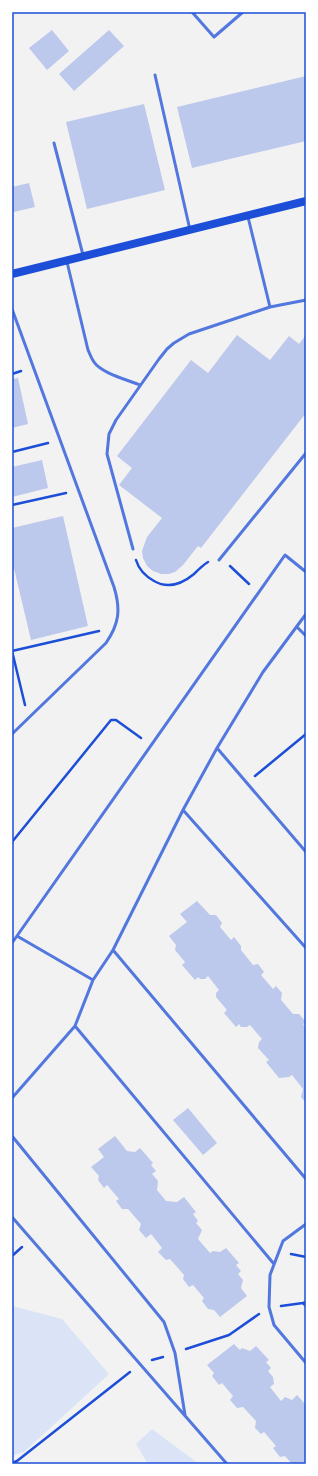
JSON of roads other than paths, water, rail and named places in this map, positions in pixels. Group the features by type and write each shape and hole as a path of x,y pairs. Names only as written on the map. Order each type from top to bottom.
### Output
{"main road":[{"path":"12,274 306,201"}],"lane":[{"path":"192,12 214,37 243,12"},
{"path":"156,74 190,230"},
{"path":"54,142 83,256"},
{"path":"248,215 270,307"},
{"path":"66,261 88,350 93,361 97,366 105,371 140,385"},
{"path":"133,549 107,454 108,442 112,427 140,385 167,349 189,334 270,307 306,300"},
{"path":"12,309 118,599 119,612 116,627 106,643 12,734"},
{"path":"219,560 306,453"},
{"path":"12,943 285,555 306,572"},
{"path":"12,1098 75,1026 93,980 113,950 183,810 262,672 306,614"},
{"path":"297,627 306,636"},
{"path":"218,748 306,852"},
{"path":"183,810 306,948"},
{"path":"17,936 93,980"},
{"path":"113,950 306,1179"},
{"path":"75,1026 274,1264"},
{"path":"12,1136 164,1322 175,1353 185,1415"},
{"path":"12,1217 227,1464"},
{"path":"306,1224 283,1241 270,1275 269,1307 274,1325 306,1363"}]}
